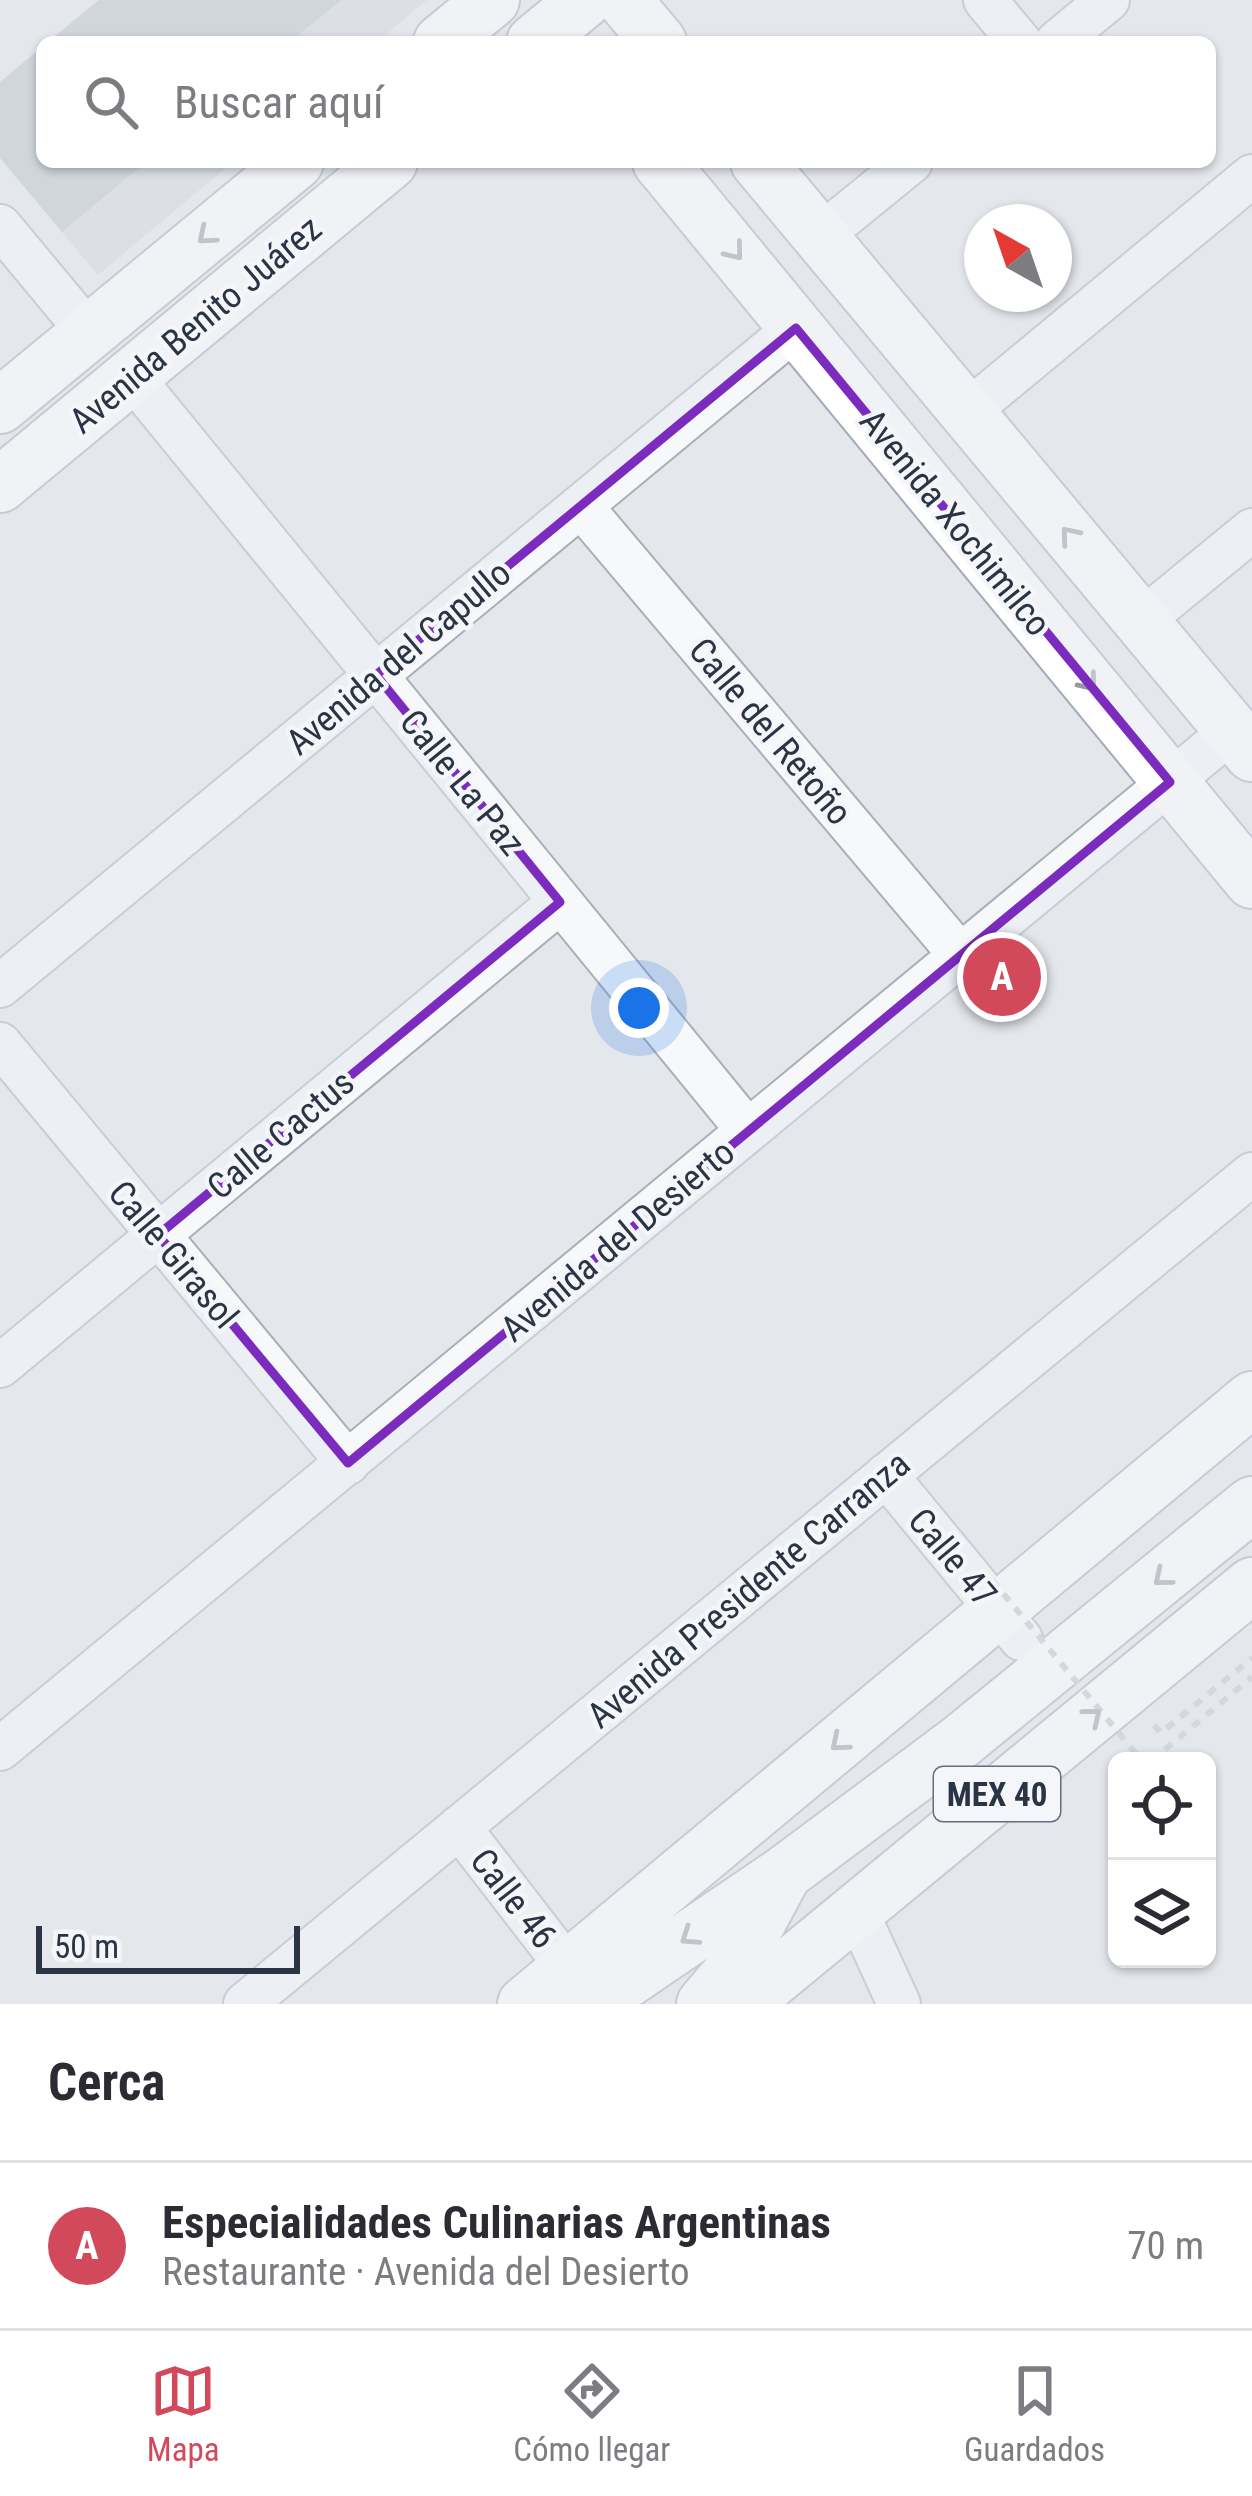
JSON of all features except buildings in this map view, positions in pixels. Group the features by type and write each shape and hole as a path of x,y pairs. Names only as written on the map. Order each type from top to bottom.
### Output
{"main road":[{"path":"448,36 492,0"},
{"path":"624,0 654,36"},
{"name":"Avenida Benito Juárez","path":"0,406 289,168"},
{"name":"Avenida Benito Juárez","path":"0,485 383,168"},
{"name":"Avenida Xochimilco","path":"665,168 1252,881"},
{"path":"763,168 1242,742"},
{"path":"525,2004 580,1986 1003,1610 1252,1400"},
{"path":"704,2004 732,1971 818,1821 1003,1610 1252,1442"},
{"name":"MEX 40","path":"580,1986 785,1872 960,1742 1252,1504"},
{"name":"MEX 40","path":"743,2004 1252,1585"}],"street":[{"path":"985,0 1015,36"},
{"path":"1064,36 1108,0"},
{"path":"820,236 903,168"},
{"path":"967,412 1252,176"},
{"path":"0,226 89,333"},
{"name":"Avenida del Capullo","path":"0,986 796,328"},
{"name":"Calle La Paz","path":"132,377 748,1131"},
{"name":"Calle del Retoño","path":"581,506 961,956"},
{"path":"1141,621 1252,530"},
{"name":"Avenida del Desierto","path":"0,1749 1170,782 1242,742"},
{"name":"Calle Cactus","path":"0,1366 560,902"},
{"name":"Calle Girasol","path":"0,1044 348,1463"},
{"name":"Avenida Presidente Carranza","path":"245,2004 1252,1174"},
{"name":"Calle 47","path":"886,1475 1003,1610"},
{"name":"Calle 46","path":"459,1827 580,1986"},
{"path":"856,1910 899,2004"}],"path":[{"path":"1003,1610 1138,1752"},
{"path":"1161,1733 1252,1657"},
{"path":"1158,1752 1252,1677"}],"highlighted area":[{"path":"796,328 1170,782 348,1463 158,1235 560,902 376,675"}],"shaded area":[{"path":"99,0 427,0 384,36 55,36"},
{"path":"0,82 36,151 36,168 226,168 98,275 0,158"}],"place":[{"name":"Especialidades Culinarias Argentinas","path":"1002,977"}]}
